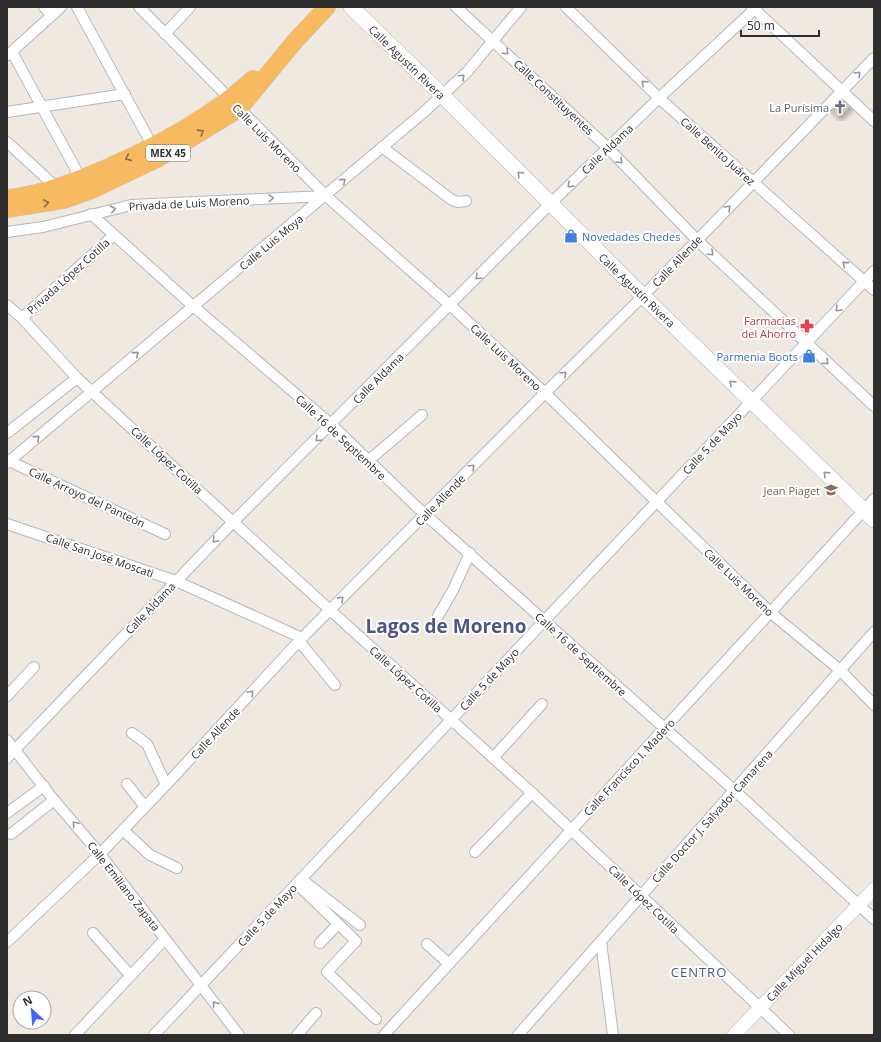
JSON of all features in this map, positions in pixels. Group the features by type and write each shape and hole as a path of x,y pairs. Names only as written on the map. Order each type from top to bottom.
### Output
{"highway":[{"name":"MEX 45","path":"7,209 64,200 92,190 157,159 234,105 327,7"},
{"name":"MEX 45","path":"7,198 56,187 81,179 153,147 234,105"}],"main road":[{"name":"Calle Agustín Rivera","path":"351,7 442,95 643,296 869,515"}],"street":[{"path":"44,7 52,15"},
{"path":"61,7 9,54 41,106 81,179"},
{"path":"77,7 153,147"},
{"name":"Calle Luis Moreno","path":"139,7 234,105 326,196 451,306 545,393 771,612 840,670 874,705"},
{"path":"165,34 190,7"},
{"name":"Calle Constituyentes","path":"456,7 608,148 697,240 874,406"},
{"name":"Calle Luis Moya","path":"8,462 326,196 442,95 467,72 492,39 521,7"},
{"name":"Calle Benito Juárez","path":"566,7 659,98 874,290"},
{"path":"754,8 874,121"},
{"name":"Calle Aldama","path":"7,758 233,522 451,306 550,204 754,8"},
{"name":"Calle Allende","path":"7,942 100,854 301,639 643,296 874,58"},
{"path":"7,112 125,94"},
{"path":"7,142 56,187"},
{"path":"382,147 452,200 458,202 466,201"},
{"name":"Privada de Luis Moreno","path":"7,232 43,227 131,205 326,196"},
{"name":"Calle 16 de Septiembre","path":"91,214 193,306 332,425 426,515 735,791 874,919"},
{"name":"Privada López Cotilla","path":"22,318 114,234"},
{"name":"Calle 5 de Mayo","path":"154,1035 874,271"},
{"name":"Calle López Cotilla","path":"7,305 22,318 77,378 93,391 233,522 452,719 641,895 759,1009 789,1035"},
{"path":"7,433 77,378"},
{"path":"368,461 422,415"},
{"name":"Calle Arroyo del Panteón","path":"8,462 164,534"},
{"name":"Calle Francisco I. Madero","path":"384,1035 771,612 869,515 874,499"},
{"name":"Calle San José Moscati","path":"7,524 176,581 301,639"},
{"path":"438,616 453,590 470,553"},
{"name":"Calle Doctor J. Salvador Camarena","path":"518,1035 874,632"},
{"path":"301,639 335,686"},
{"path":"7,696 34,667"},
{"path":"493,758 542,704"},
{"path":"132,733 147,744 166,785"},
{"name":"Calle Emiliano Zapata","path":"7,740 54,800 100,854 239,1035"},
{"path":"127,784 145,807"},
{"path":"7,813 44,786"},
{"path":"475,852 532,793"},
{"path":"11,834 54,800"},
{"path":"123,830 150,855 178,868"},
{"path":"299,881 338,924 356,941 327,972 376,1019"},
{"path":"299,881 360,925"},
{"name":"Calle Miguel Hidalgo","path":"734,1035 874,889"},
{"path":"320,943 338,924"},
{"path":"93,934 130,975"},
{"path":"75,1035 165,939"},
{"path":"601,942 613,1035"},
{"path":"427,944 449,964"},
{"path":"297,1035 316,1013"}],"building":[{"name":"La Purísima","path":"842,96 851,105 838,118 828,109"}],"place":[{"name":"La Purísima","path":"840,107"},
{"name":"Novedades Chedes","path":"571,236"},
{"name":"Farmacias del Ahorro","path":"807,326"},
{"name":"Parmenia Boots","path":"809,356"},
{"name":"Jean Piaget","path":"831,490"}],"district":[{"name":"Lagos de Moreno","path":"446,626"},
{"name":"CENTRO","path":"699,972"}]}
